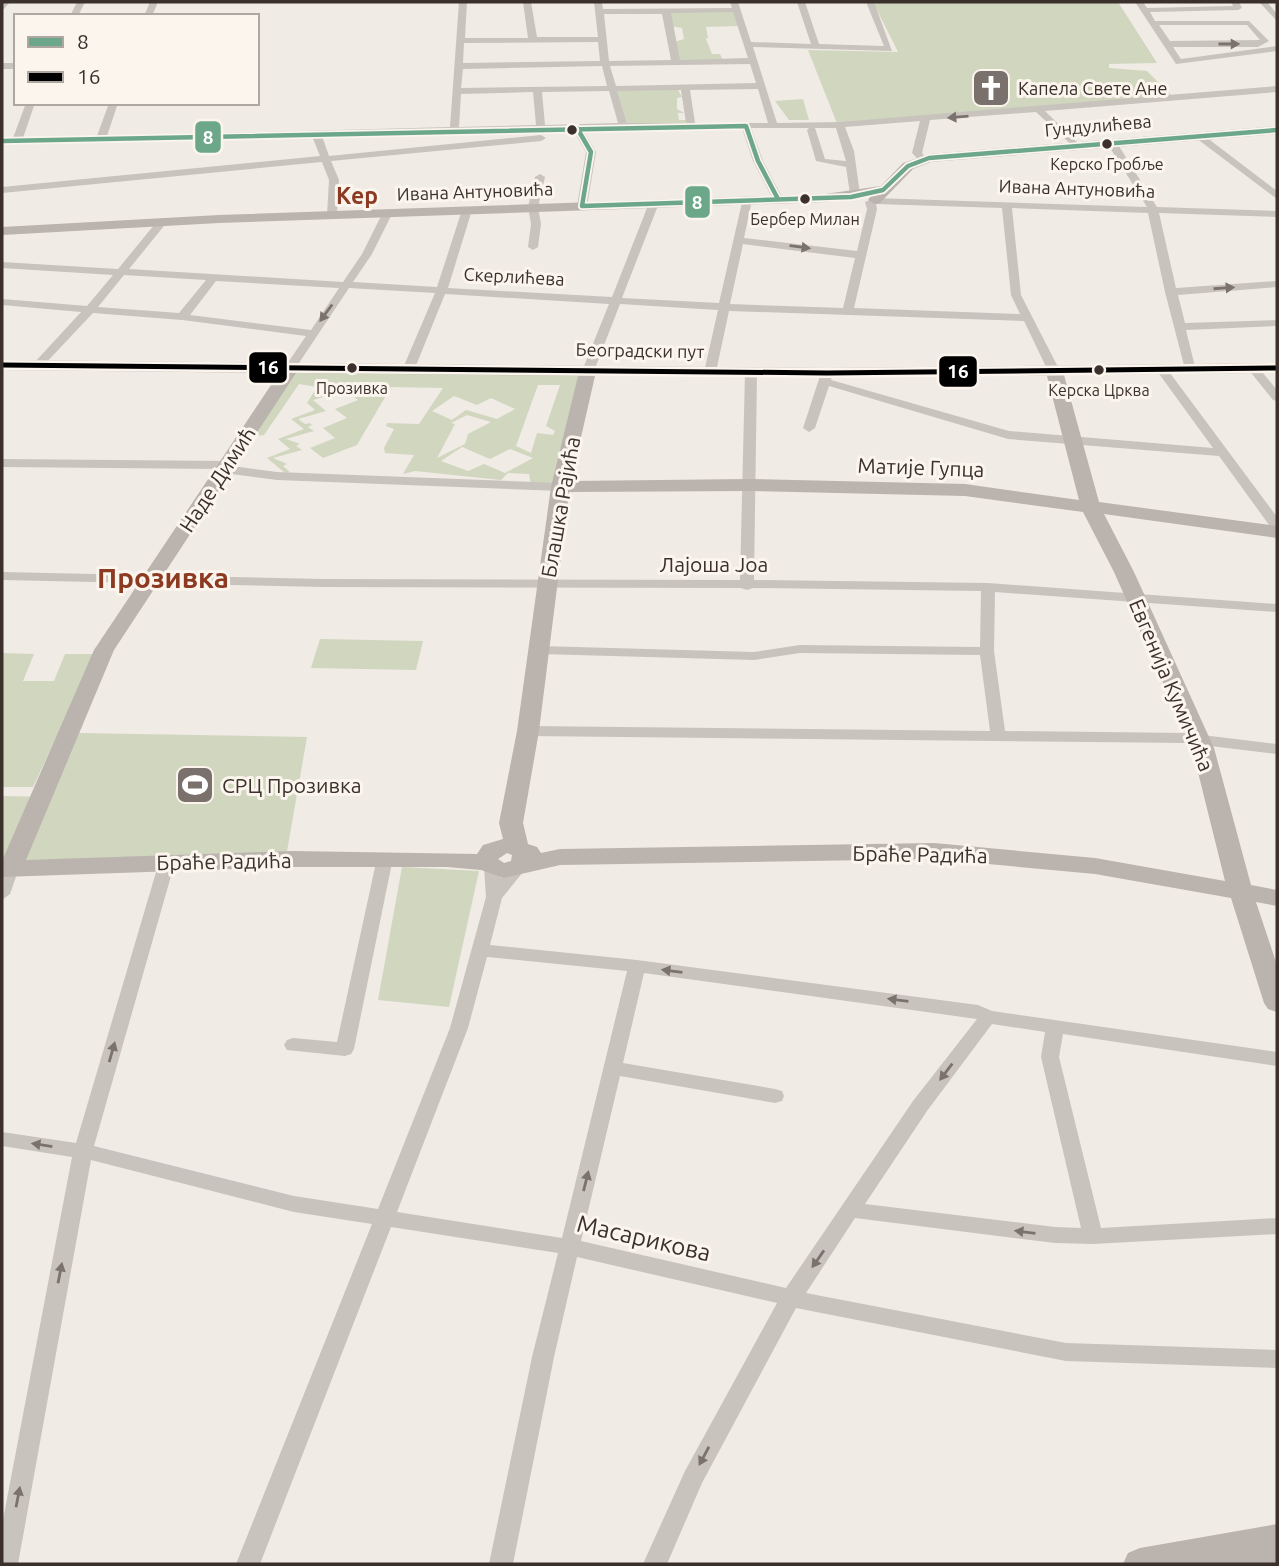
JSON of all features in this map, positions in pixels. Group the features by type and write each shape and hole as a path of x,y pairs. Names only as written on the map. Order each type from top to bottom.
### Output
{"street":[{"path":"2,9 6,2"},
{"path":"454,130 463,2"},
{"path":"527,2 533,40"},
{"path":"802,2 816,47"},
{"path":"746,44 889,49 870,2"},
{"path":"1141,6 1238,8 1235,2"},
{"path":"1263,2 1277,19"},
{"path":"623,126 605,63 598,7 666,11 734,6 774,126"},
{"path":"1141,6 1179,62 1277,49"},
{"path":"666,11 676,62"},
{"path":"1153,23 1249,23 1265,40 1264,43 1168,44"},
{"path":"461,41 601,39"},
{"path":"459,66 751,61"},
{"path":"458,91 759,86"},
{"path":"685,88 691,126"},
{"path":"2,190 325,159 623,126 840,125 1040,111 1277,89"},
{"path":"537,90 541,128"},
{"path":"18,141 30,105"},
{"path":"101,139 113,105"},
{"path":"1040,111 1076,146"},
{"path":"867,197 908,166 922,160 917,153 925,120"},
{"path":"840,125 851,165 872,209 848,312"},
{"path":"746,126 758,161 778,199"},
{"path":"2,141 541,128 578,131"},
{"path":"812,130 821,161 851,165"},
{"name":"Гундулићева","path":"922,160 1277,130"},
{"path":"578,131 591,152 582,206"},
{"path":"316,134 334,180 332,215"},
{"path":"1199,136 1277,196"},
{"path":"1112,144 1150,197 1170,292 1191,370"},
{"path":"533,247 536,224 533,207 540,177"},
{"name":"Ивана Антуновића","path":"2,231 163,221 867,197 1277,214"},
{"path":"710,372 747,200"},
{"name":"Блашка Рајића","path":"506,857 540,650 560,487 588,371 654,203"},
{"path":"1007,204 1016,295 1025,318 1054,371"},
{"path":"409,368 442,289 467,210"},
{"name":"Наде Димић","path":"6,869 104,650 311,333 347,284 380,233 387,214"},
{"path":"38,365 90,309 163,221"},
{"path":"739,240 860,255"},
{"name":"Скерлићева","path":"2,265 723,307 1025,318"},
{"path":"181,317 212,279"},
{"path":"1170,292 1277,284"},
{"path":"2,302 181,317 311,333"},
{"path":"1179,327 1277,323"},
{"name":"Београдски пут","path":"2,365 751,372 827,377 1277,368"},
{"path":"1254,369 1277,397"},
{"name":"Евгенија Кумичића","path":"1054,371 1091,508 1200,739 1242,892 1277,1003"},
{"path":"1163,371 1277,526"},
{"path":"747,586 751,372"},
{"path":"809,428 817,397 827,377 986,431 1072,442 1221,452"},
{"path":"2,463 225,467 277,476 560,487"},
{"name":"Матије Гупца","path":"560,487 749,485 965,491 1024,496 1091,508 1277,531"},
{"name":"Лајоша Јоа","path":"2,576 151,580 988,587 1277,608"},
{"path":"988,587 987,651 998,734"},
{"path":"540,650 754,656 800,649 987,651"},
{"path":"528,731 998,734 1200,739 1277,749"},
{"name":"Браће Радића","path":"6,869 167,862 934,851 1095,866 1277,898"},
{"path":"494,897 506,857"},
{"path":"248,1564 459,1028 506,857"},
{"path":"293,1045 345,1049 385,858"},
{"path":"6,1564 83,1152 167,862"},
{"path":"2,894 6,869"},
{"path":"479,950 637,966 978,1011 988,1017 1277,1059"},
{"path":"501,1564 570,1247 615,1068 637,966"},
{"path":"655,1564 693,1478 791,1298 920,1106 988,1017"},
{"path":"1055,1026 1051,1057 1093,1236"},
{"path":"615,1068 775,1096"},
{"name":"Масарикова","path":"2,1139 83,1152 270,1199 570,1247 791,1298 1066,1352 1277,1359"},
{"path":"852,1210 1055,1235 1093,1236 1277,1226"},
{"path":"1140,1564 1277,1539"},
{"path":"1247,1564 1277,1560"}],"green space":[{"name":"Керско Гробље","path":"873,2 1118,2 1157,63 1109,64 1109,68 1147,71 1173,97 838,126 808,50 898,52"},
{"path":"734,10 739,26 706,27 706,39 712,54 720,54 723,61 678,62 674,42 684,39 682,28 671,26 668,11"},
{"path":"619,89 681,89 678,90 682,97 677,98 677,109 684,113 678,113 679,120 686,120 687,125 627,123 619,98 614,92"},
{"path":"803,99 809,120 789,120 775,101"},
{"path":"291,367 588,371 560,487 531,485 529,474 508,473 501,480 415,471 403,474 414,455 385,453 384,448 394,429 386,426 387,423 419,424 443,388 391,387 357,445 323,458 310,448 335,438 323,428 347,418 335,409 358,400 346,390 313,400 326,411 298,419 305,424 310,423 312,425 308,427 314,431 286,439 300,444 296,446 302,450 273,458 287,464 283,466 290,472 285,473 267,458 290,449 278,439 304,429 291,419 315,410 307,403 317,387 299,384 264,435 245,437","holes":["538,385 560,385 546,426 555,431 553,435 537,433 531,453 516,446","454,396 477,405 491,398 515,409 497,419 466,410 452,420 432,411","467,415 491,422 468,434 465,444 437,458 455,424 451,423","462,447 490,459 510,449 533,458 505,473 484,464 468,471 441,461"]},
{"path":"320,639 423,641 416,670 311,668"},
{"path":"2,653 34,654 23,681 54,681 65,654 95,654 33,787 2,787"},
{"path":"79,733 307,737 286,857 2,861 2,796 51,797"},
{"path":"402,867 479,871 449,1007 378,1000"}],"transit line":[{"name":"8","path":"2,141 746,126 758,161 778,199"},
{"name":"8","path":"577,128 591,152 582,206 851,197 883,190 908,166 929,158 1277,130"},
{"name":"16","path":"2,365 827,373 1277,368"}],"place":[{"name":"Капела Свете Ане","path":"991,88"},
{"name":"Керско Гробље","path":"1107,144"},
{"name":"Бербер Милан","path":"805,199"},
{"name":"Прозивка","path":"352,368"},
{"name":"Керска Црква","path":"1099,370"},
{"name":"СРЦ Прозивка","path":"195,785"}],"district":[{"name":"Кер","path":"357,195"},
{"name":"Прозивка","path":"163,577"}]}
